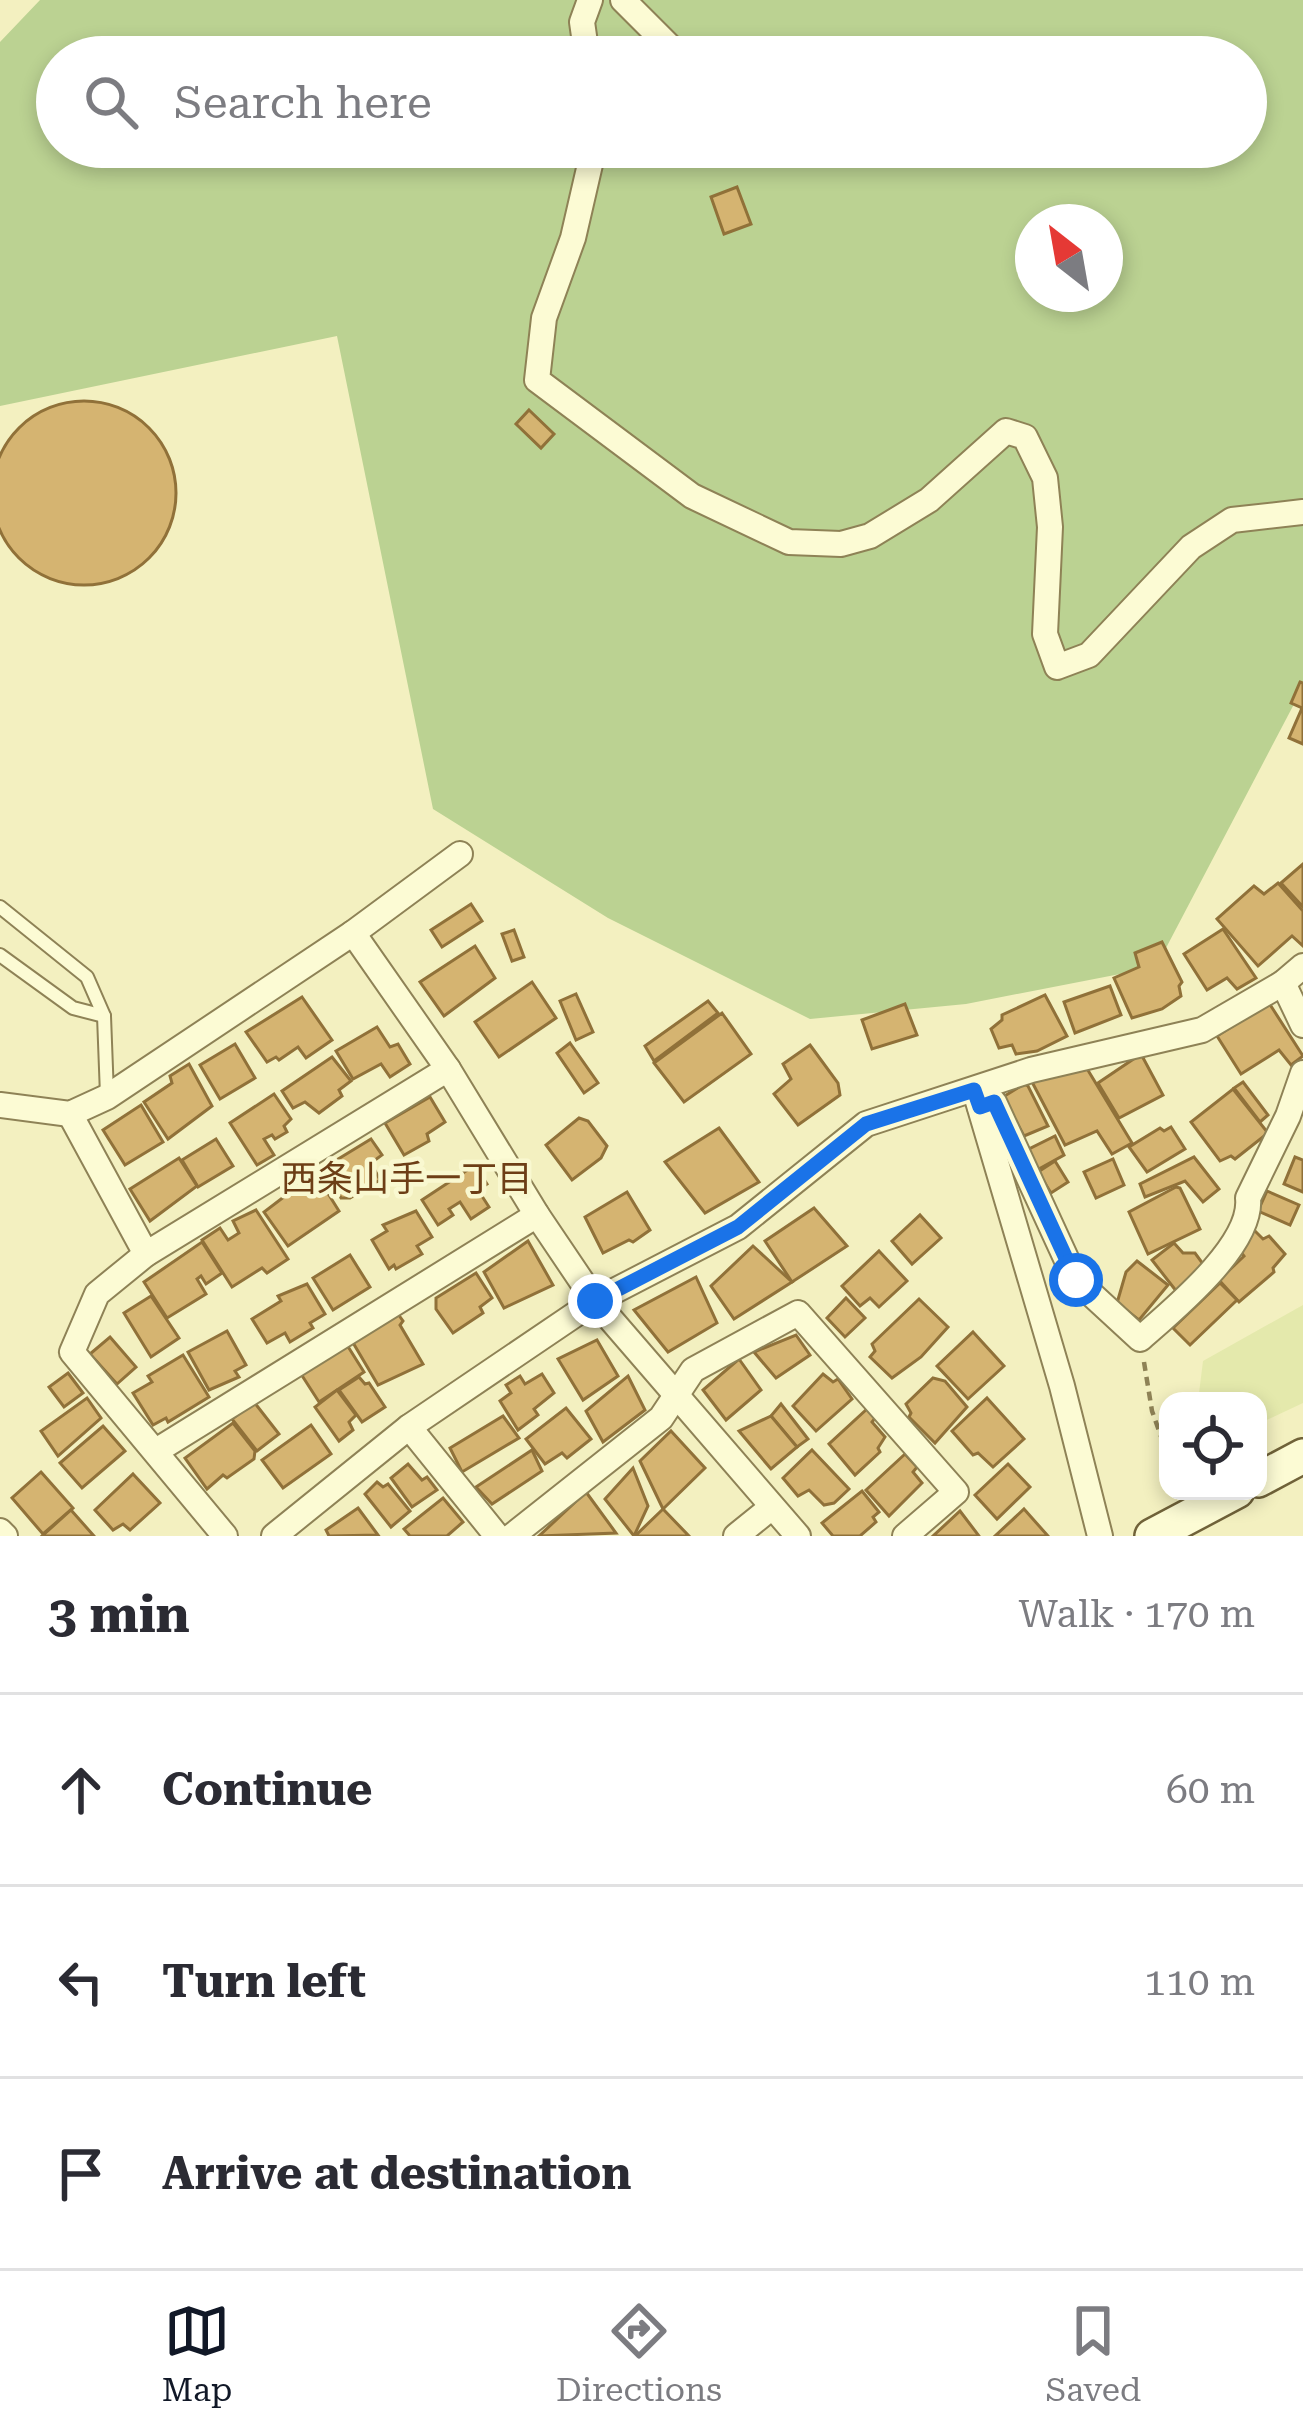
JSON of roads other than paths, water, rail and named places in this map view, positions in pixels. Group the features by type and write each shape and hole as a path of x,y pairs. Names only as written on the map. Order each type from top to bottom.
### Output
{"street":[{"path":"584,36 582,22 590,0"},
{"path":"622,0 659,36"},
{"path":"589,168 573,238 544,318 537,380 692,496 789,542 842,544 870,536 929,500 1006,431 1025,437 1045,478 1050,526 1045,634 1058,667 1089,655 1191,547 1232,520 1303,512"},
{"path":"0,1105 70,1114 106,1096 353,933 460,854"},
{"path":"353,933 448,1069 595,1301 798,1536"},
{"path":"279,1534 410,1427 595,1301 738,1227 866,1124 977,1099 1031,1070 1202,1030 1293,975 1303,1024"},
{"path":"225,1536 72,1352 97,1294 146,1254 448,1069"},
{"path":"977,1099 994,1102 1076,1280 1140,1339 1207,1281 1250,1213 1248,1198 1303,1073"},
{"path":"977,1099 1100,1536"},
{"path":"70,1114 146,1254"},
{"path":"156,1451 537,1215"},
{"path":"512,1536 661,1418 693,1370 798,1313 956,1492 905,1536"},
{"path":"410,1427 497,1536"},
{"path":"1267,1475 1303,1456"},
{"path":"1152,1536 1220,1500"},
{"path":"736,1536 772,1507"}],"lane":[{"path":"0,907 87,977 104,1016 106,1096"},
{"path":"0,955 73,1008 104,1016"}],"district":[{"name":"西条山手一丁目","path":"407,1179"}]}
